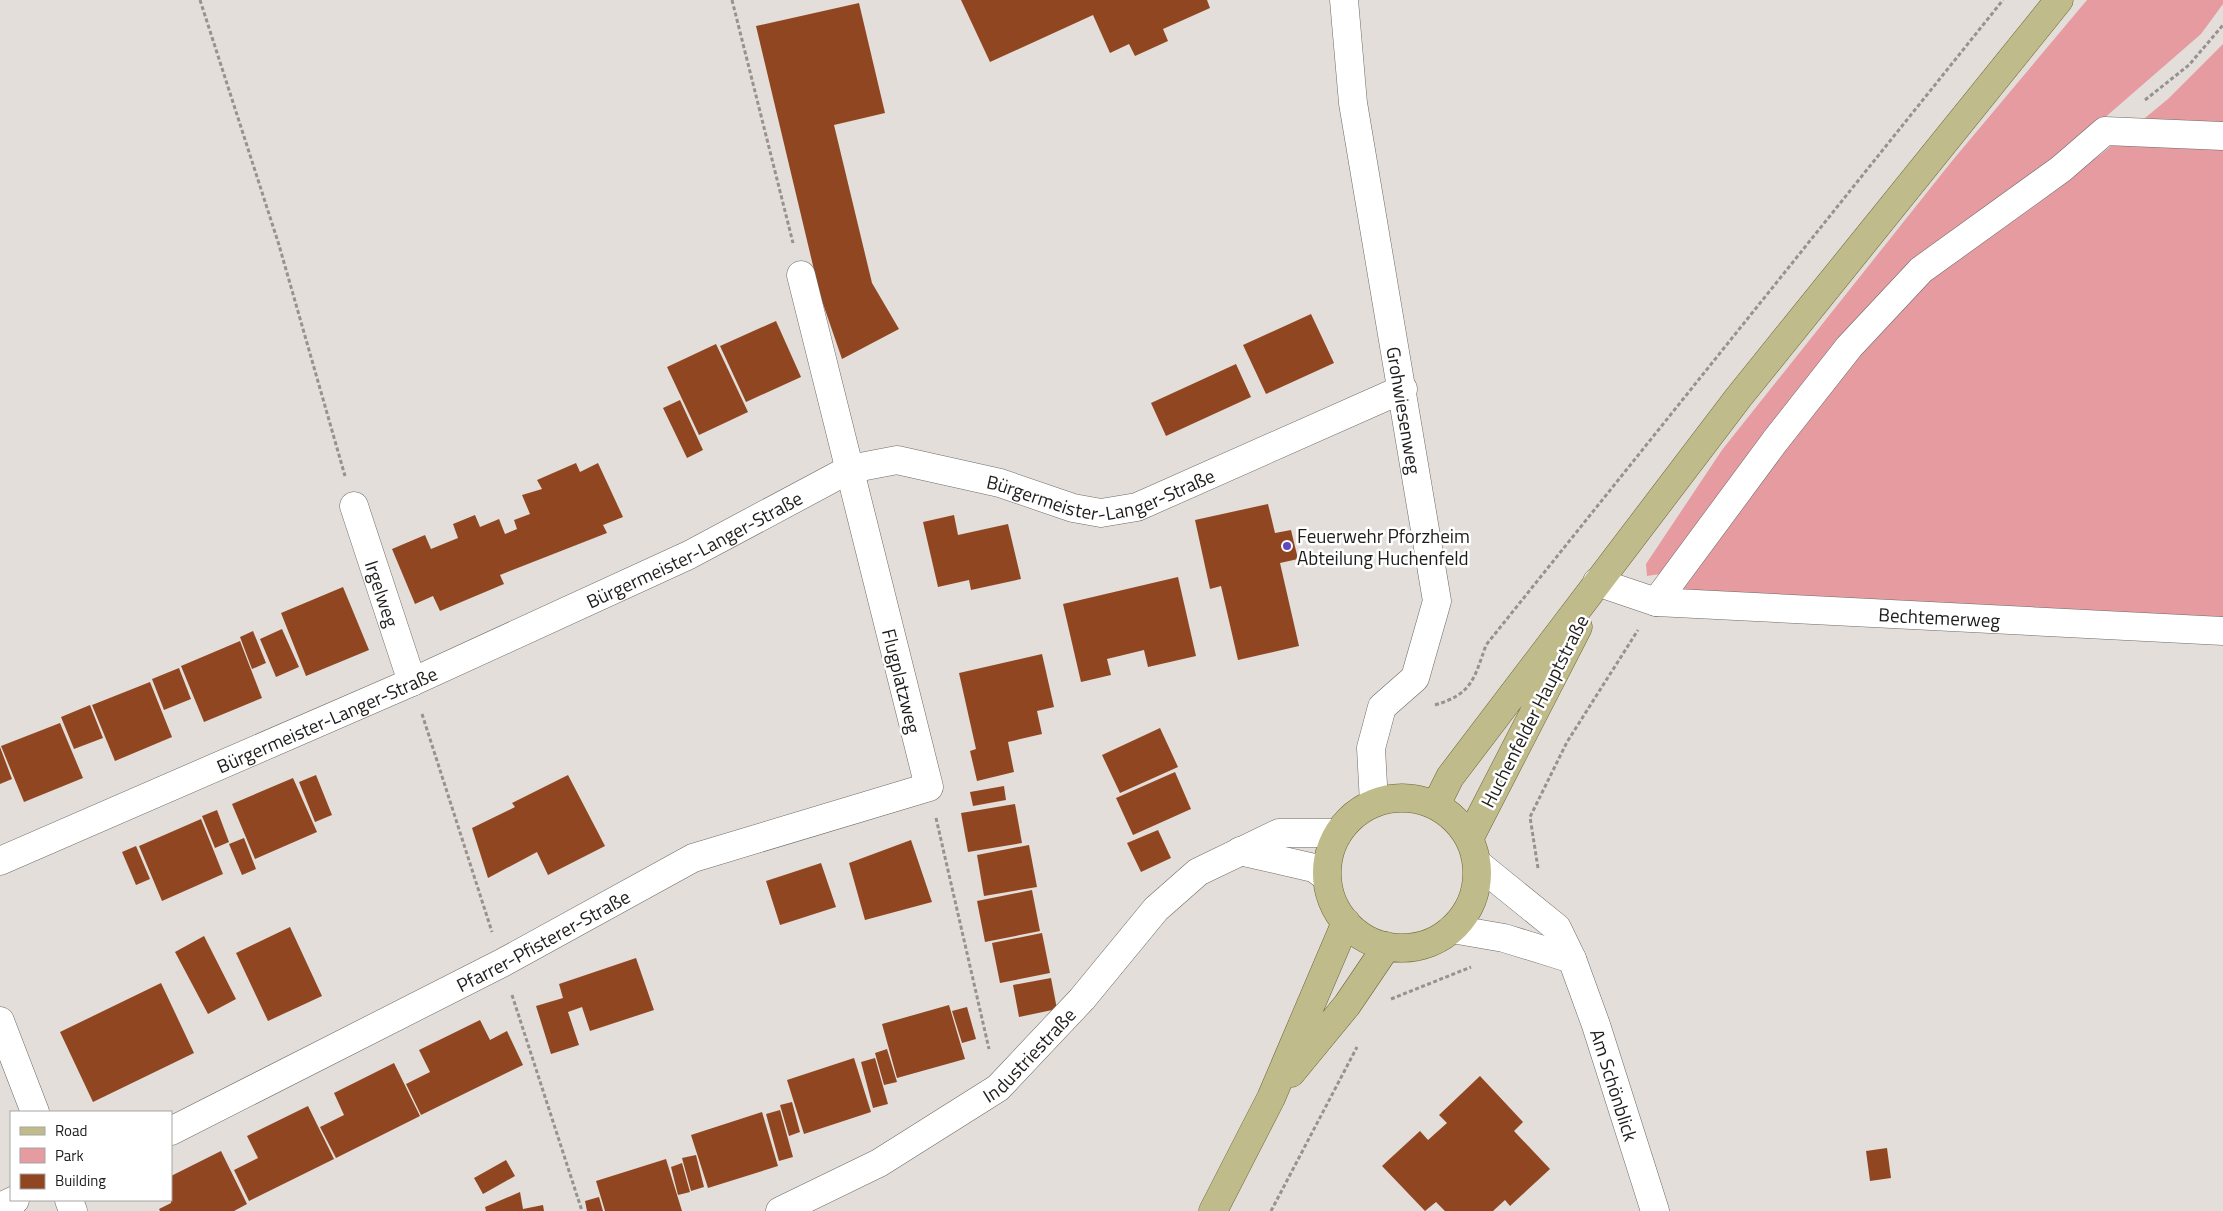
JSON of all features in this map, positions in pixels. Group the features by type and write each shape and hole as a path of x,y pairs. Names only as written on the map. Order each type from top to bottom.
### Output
{"main road":[{"name":"Huchenfelder Hauptstraße","path":"1436,805 1450,777 1738,398 2059,0"},
{"name":"Huchenfelder Hauptstraße","path":"1474,851 1570,646 1597,582"},
{"path":"1395,798 1416,799 1436,805 1454,818 1474,851 1475,889 1467,911 1452,929 1424,944 1409,948 1387,946 1364,937 1346,922 1333,901 1325,876 1338,833 1354,815 1374,803 1395,798"},
{"path":"1213,1211 1271,1098 1346,922"},
{"path":"1271,1098 1347,1005 1387,946"}],"street":[{"name":"Grohwiesenweg","path":"1344,0 1353,103 1403,389 1436,601 1415,678 1382,707"},
{"path":"1656,602 1774,441 1849,347 1921,270 2061,169 2105,132 2223,136"},
{"name":"Flugplatzweg","path":"801,276 929,787"},
{"name":"Bürgermeister-Langer-Straße","path":"0,861 412,682 689,556 850,470 897,460 1000,483 1073,508 1101,514 1137,507 1403,389"},
{"name":"Irgelweg","path":"354,506 412,682"},
{"name":"Bechtemerweg","path":"1597,582 1656,602 2223,631"},
{"path":"1374,803 1372,748 1382,707"},
{"name":"Pfarrer-Pfisterer-Straße","path":"172,1130 502,963 693,858 929,787"},
{"name":"Industriestraße","path":"780,1211 879,1163 998,1088 1082,999 1156,909 1198,872 1279,833 1338,833"},
{"path":"1240,851 1314,868 1325,876"},
{"name":"Am Schönblick","path":"1474,851 1557,928 1572,959 1655,1211"},
{"path":"1452,929 1504,938 1572,959"},
{"path":"0,1021 35,1111"},
{"path":"0,1207 13,1201"}],"path":[{"path":"200,0 279,245 354,506"},
{"path":"732,0 801,276"},
{"path":"1382,707 1426,708 1456,698 1474,680 1486,645 2003,0"},
{"path":"2105,132 2188,65 2223,25"},
{"path":"1537,866 1530,817 1567,742 1656,602"},
{"path":"929,787 998,1088"},
{"path":"1389,1000 1491,959 1504,938"},
{"path":"1271,1211 1358,1046"}],"green space":[{"path":"2087,0 2223,0 2223,4 2201,34 2071,147 1920,256 1660,574 1647,576 1646,564 1722,450 1952,161"},
{"path":"2223,44 2223,631 1656,602 1789,435 1930,271 2100,155 2168,99"}],"building":[{"path":"961,0 1207,0 1210,8 1163,29 1168,41 1135,56 1129,44 1110,53 1093,15 990,62"},
{"path":"859,3 885,113 834,125 872,283 899,329 842,359 820,295 756,26"},
{"path":"1311,314 1334,363 1266,394 1243,345"},
{"path":"776,321 801,377 746,402 720,346"},
{"path":"716,344 748,412 699,435 667,367"},
{"path":"1236,364 1251,397 1166,436 1151,403"},
{"path":"680,400 703,450 687,458 663,408"},
{"path":"576,463 580,472 598,463 623,517 603,525 607,533 500,575 504,584 440,611 433,596 415,604 392,549 425,535 431,549 458,538 453,524 475,515 480,527 499,519 505,534 517,529 514,520 530,514 522,495 542,489 537,480"},
{"path":"1268,504 1275,533 1291,530 1298,559 1280,563 1299,646 1238,660 1221,586 1210,589 1195,520"},
{"path":"954,515 958,535 1008,524 1021,579 971,590 969,580 938,587 923,522"},
{"path":"1178,577 1196,656 1148,667 1144,650 1107,659 1111,675 1081,682 1063,604"},
{"path":"343,587 369,650 306,676 281,613"},
{"path":"282,629 299,667 276,677 260,639"},
{"path":"253,631 266,663 252,669 240,637"},
{"path":"240,641 262,698 204,722 181,666"},
{"path":"1042,654 1054,707 1037,711 1042,734 1008,742 1014,772 977,781 970,751 976,749 959,673"},
{"path":"179,668 191,699 164,710 152,679"},
{"path":"150,682 172,737 115,761 92,705"},
{"path":"90,705 103,738 74,749 61,717"},
{"path":"60,723 83,778 24,802 1,746"},
{"path":"1160,728 1178,767 1120,793 1102,755"},
{"path":"0,747 12,779 0,784"},
{"path":"1175,772 1191,809 1133,835 1116,798"},
{"path":"316,775 332,815 315,822 299,782"},
{"path":"568,775 605,846 548,875 537,852 488,878 472,828 515,807 512,803"},
{"path":"293,778 317,832 255,859 232,804"},
{"path":"1004,786 1006,800 973,806 970,792"},
{"path":"1015,804 1022,843 968,852 961,813"},
{"path":"217,810 229,842 215,848 202,816"},
{"path":"201,819 223,874 162,901 139,846"},
{"path":"1158,830 1171,858 1141,872 1127,843"},
{"path":"244,838 256,869 242,875 229,844"},
{"path":"911,840 932,902 865,920 849,863"},
{"path":"1029,845 1037,887 984,896 977,855"},
{"path":"136,846 150,879 136,885 122,852"},
{"path":"821,863 836,907 780,925 766,881"},
{"path":"1032,890 1040,931 985,942 977,901"},
{"path":"290,927 322,996 268,1021 236,953"},
{"path":"1042,933 1050,973 1000,983 992,943"},
{"path":"204,936 236,999 208,1014 175,952"},
{"path":"636,958 654,1010 590,1031 582,1007 568,1012 579,1045 551,1054 536,1006 563,998 559,984"},
{"path":"1051,978 1057,1009 1019,1017 1013,985"},
{"path":"161,983 194,1053 93,1102 60,1032"},
{"path":"949,1005 965,1059 897,1078 882,1024"},
{"path":"967,1007 976,1039 962,1043 952,1011"},
{"path":"480,1020 490,1040 507,1031 523,1065 421,1115 406,1084 430,1072 419,1050"},
{"path":"887,1049 897,1082 884,1085 875,1053"},
{"path":"854,1058 871,1112 804,1134 787,1080"},
{"path":"875,1058 888,1104 873,1108 861,1062"},
{"path":"394,1063 420,1116 336,1158 320,1127 344,1115 334,1093"},
{"path":"1480,1076 1523,1122 1514,1131 1550,1169 1510,1206 1505,1200 1493,1211 1445,1211 1436,1202 1425,1211 1382,1166 1420,1131 1428,1140 1447,1123 1439,1115"},
{"path":"792,1102 800,1132 789,1136 780,1105"},
{"path":"308,1106 334,1159 249,1201 234,1170 258,1158 247,1136"},
{"path":"780,1110 793,1157 779,1161 766,1114"},
{"path":"762,1112 778,1166 708,1188 691,1135"},
{"path":"1887,1148 1891,1178 1870,1181 1866,1151"},
{"path":"221,1151 247,1204 234,1211 160,1211 159,1209 172,1201 172,1176"},
{"path":"696,1155 704,1187 691,1191 682,1158"},
{"path":"666,1159 682,1211 605,1211 596,1181"},
{"path":"506,1160 515,1176 483,1194 474,1178"},
{"path":"682,1163 690,1192 678,1195 671,1167"},
{"path":"520,1192 523,1209 543,1205 544,1211 486,1211 485,1207"},
{"path":"599,1197 603,1211 587,1211 585,1201"}],"place":[{"name":"Feuerwehr Pforzheim Abteilung Huchenfeld","path":"1287,546"}]}
